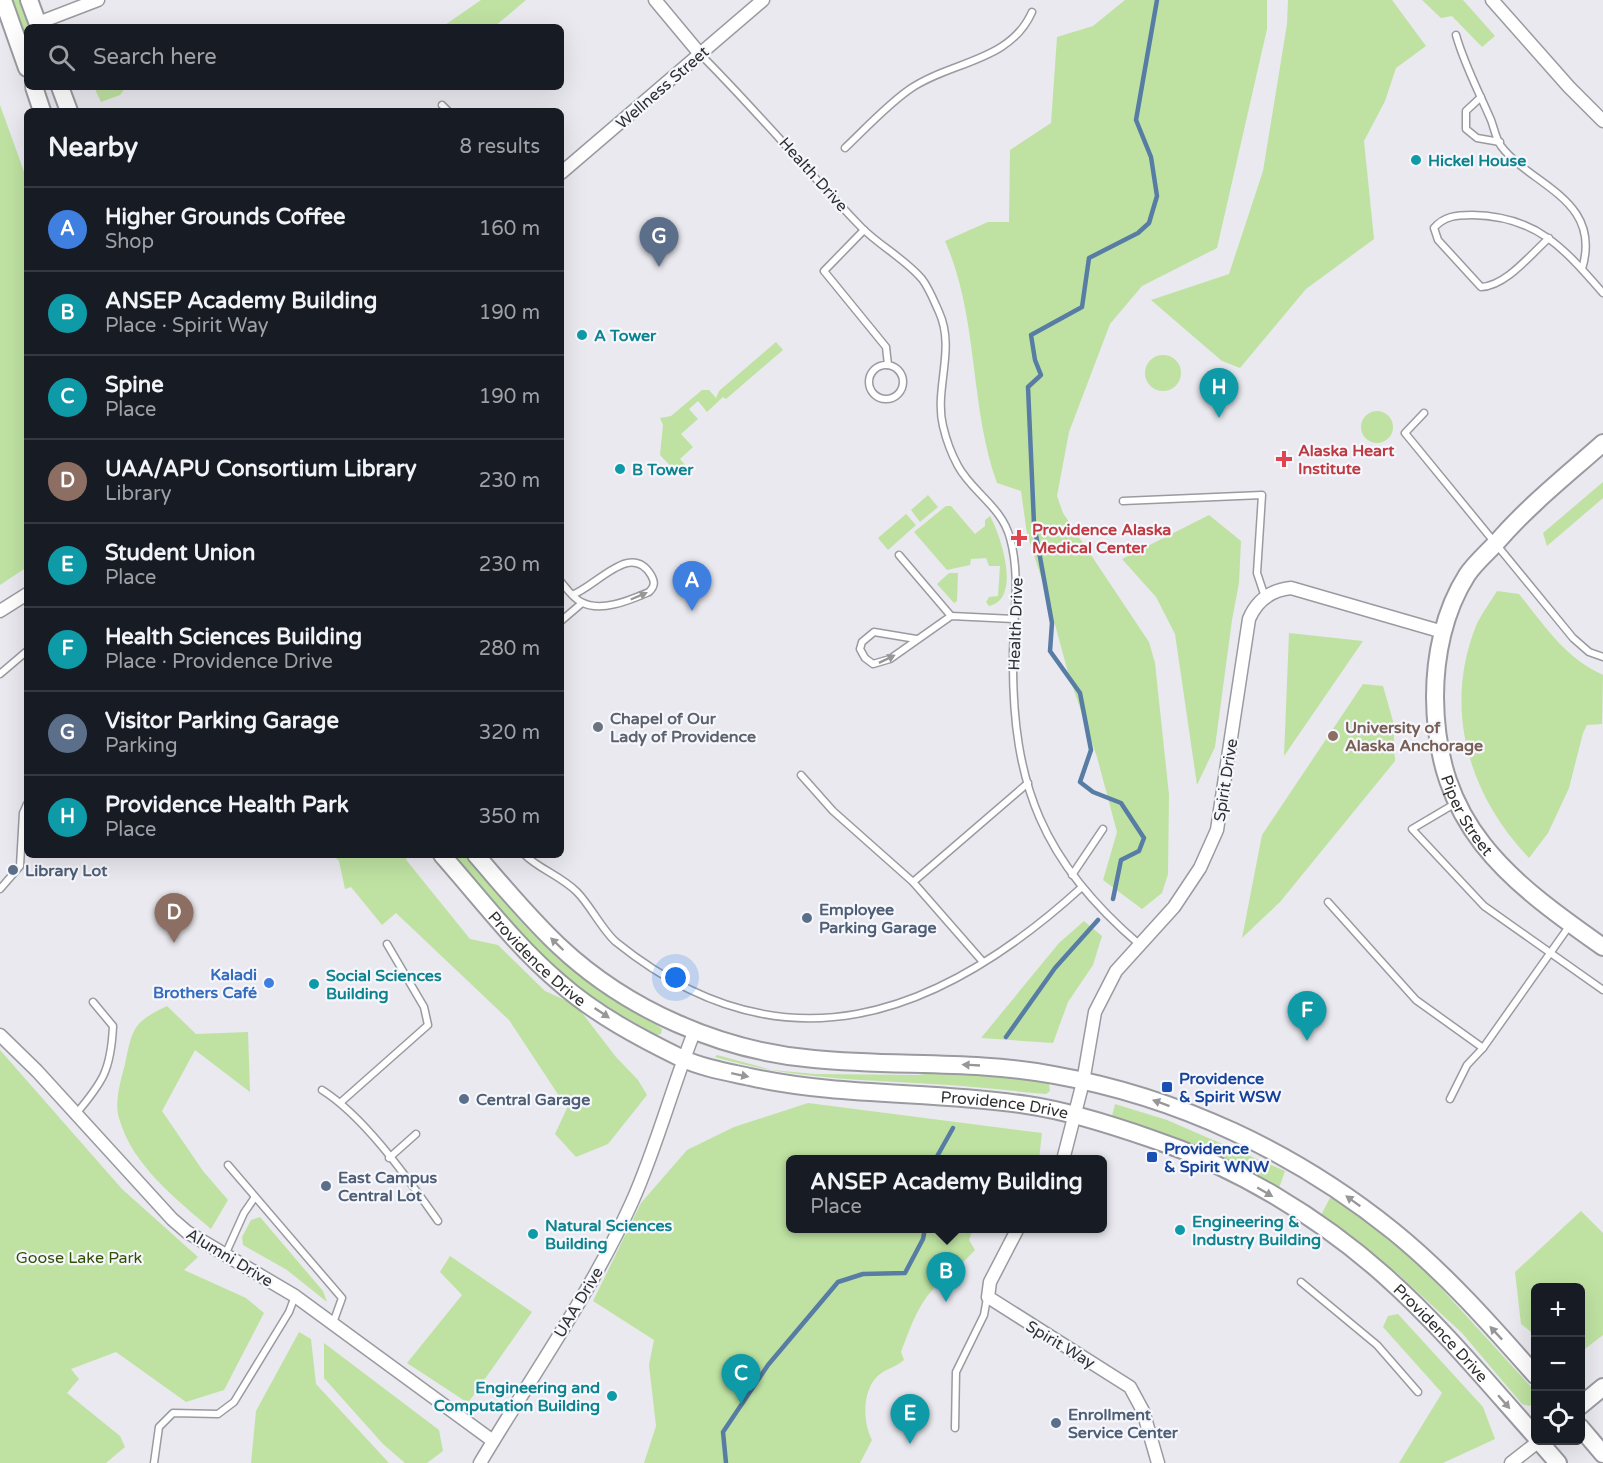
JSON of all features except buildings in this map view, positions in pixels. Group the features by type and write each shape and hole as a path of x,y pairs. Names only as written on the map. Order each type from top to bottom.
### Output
{"main road":[{"path":"3,0 24,60"},
{"path":"29,0 38,24"},
{"path":"35,90 41,108"},
{"path":"61,90 68,108"},
{"name":"Piper Street","path":"1603,443 1514,521 1467,575 1452,603 1443,633 1435,687 1437,744 1456,803 1473,832 1510,877 1603,947"},
{"name":"Providence Drive","path":"445,858 526,951 564,987 606,1017 683,1059 780,1083 1028,1105 1074,1115 1154,1139 1238,1176 1288,1205 1339,1239 1384,1275 1422,1311 1531,1432"},
{"name":"Providence Drive","path":"479,858 559,946 586,969 641,1005 717,1040 756,1050 814,1059 1001,1067 1083,1082 1150,1099 1204,1119 1272,1150 1328,1183 1394,1232 1438,1272 1531,1371"},
{"path":"1585,1403 1603,1387"},
{"path":"1585,1432 1603,1454"},
{"name":"Providence Drive","path":"1542,1445 1558,1463"}],"street":[{"path":"40,24 98,0"},
{"name":"Health Drive","path":"655,0 700,54"},
{"name":"Wellness Street","path":"564,170 763,0"},
{"path":"1492,0 1569,87 1603,121"},
{"path":"1265,597 1280,589 1291,588 1443,633"},
{"path":"0,611 24,596"},
{"name":"Spirit Drive","path":"1074,1115 1083,1082 1095,1012 1116,971 1174,907 1200,868 1217,830 1249,619 1258,601 1265,597"},
{"name":"UAA Drive","path":"480,1463 600,1264 632,1202 663,1125 683,1059 695,1030"},
{"name":"Alumni Drive","path":"0,1035 37,1071 75,1115 172,1219 187,1232 295,1296 494,1441"},
{"path":"1064,1155 1074,1115"},
{"path":"988,1297 990,1282 1015,1233"},
{"name":"Spirit Way","path":"988,1297 1130,1387 1143,1411 1158,1463"},
{"path":"1511,1463 1532,1445"}],"lane":[{"path":"845,148 911,88 1010,44 1025,26 1032,12"},
{"path":"1456,35 1500,142 1517,158 1567,190"},
{"name":"Health Drive","path":"700,54 772,128 864,230 924,281 941,316 946,352 940,408 943,427 958,467 993,505 1009,535 1016,570 1014,716 1018,748 1043,831 1082,887 1140,945"},
{"path":"1481,97 1466,111 1466,129 1477,138 1500,142"},
{"path":"442,105 445,108"},
{"path":"1549,238 1503,279 1491,287 1481,287 1438,240 1434,228 1441,220 1460,215 1497,215 1528,224 1549,238 1582,269 1603,293"},
{"path":"864,230 824,271 886,347 888,365 901,375 902,386 896,395 885,398 875,394 870,380 878,367 888,365"},
{"path":"1582,269 1590,260"},
{"path":"1424,412 1405,433 1573,638 1589,652 1603,657"},
{"path":"1123,501 1262,495 1257,573 1265,597"},
{"path":"899,555 951,616"},
{"path":"564,586 572,595 582,603 605,606 628,601 649,592 654,581 645,565 638,561 630,562 592,583 584,591 572,595"},
{"path":"564,618 582,603"},
{"path":"916,639 874,632 862,642 860,649 865,658 873,664 890,659 951,616 1014,619"},
{"path":"0,674 24,654"},
{"path":"801,775 833,811 913,882 983,962"},
{"path":"913,882 1028,783"},
{"path":"1456,803 1413,829 1484,906 1603,990"},
{"path":"0,889 20,866 24,809"},
{"path":"1072,875 1103,829"},
{"path":"530,858 555,873 576,891 613,940 684,987 729,1006 772,1017 803,1020 863,1014 917,998 1018,940 1082,887"},
{"path":"1328,902 1416,1000 1483,1048"},
{"path":"1450,1099 1467,1065 1483,1048 1571,924"},
{"path":"341,1101 428,1025 424,1007 387,944"},
{"path":"75,1115 101,1082 111,1057 113,1026 93,1002"},
{"path":"322,1090 341,1101 438,1221"},
{"path":"389,1158 416,1134"},
{"path":"228,1166 342,1298 333,1323"},
{"path":"225,1255 244,1213 255,1197"},
{"path":"1301,1282 1377,1345 1418,1392"},
{"path":"154,1463 159,1427 173,1413 218,1414 234,1402 289,1312 295,1296"},
{"path":"955,1428 956,1372 984,1315 988,1297"}],"green space":[{"path":"10,0 19,0 28,24 24,24 24,40"},
{"path":"481,0 526,0 498,24 446,24"},
{"path":"1125,0 1267,0 1267,29 1217,248 1142,286 1110,324 1069,432 1057,496 1063,513 1149,642 1155,663 1169,795 1168,874 1162,893 1142,909 1103,880 1117,832 1097,757 1069,676 1047,595 1027,534 1021,491 997,483 988,453 964,300 945,241 988,222 1009,222 1010,150 1051,123 1057,37 1093,26"},
{"path":"1288,0 1392,0 1426,46 1396,68 1385,101 1364,141 1374,239 1306,289 1240,368 1222,361 1151,300 1229,274 1263,171 1287,24"},
{"path":"1422,0 1463,0 1495,36 1482,47 1452,16 1441,18"},
{"path":"95,90 124,90 120,95 101,102"},
{"path":"0,105 24,172 24,569 0,585"},
{"path":"776,342 783,350 726,399 723,397 707,412 698,401 689,409 698,419 681,434 693,447 680,459 691,472 684,478 680,476 660,455 663,425 660,418 671,416 702,390 709,390 716,398 719,391"},
{"path":"1163,355 1176,360 1181,373 1176,386 1163,391 1150,386 1145,373 1150,360"},
{"path":"1377,411 1388,416 1393,427 1388,438 1377,443 1366,438 1361,427 1366,416"},
{"path":"1603,482 1603,498 1547,546 1543,533"},
{"path":"928,495 938,507 920,522 911,510"},
{"path":"946,506 951,506 975,534 985,526 985,520 990,516 994,525 1003,551 1007,580 1005,592 999,601 989,606 986,602 989,597 998,596 1000,566 989,566 986,558 971,559 970,565 947,570 914,532"},
{"path":"906,514 916,525 888,550 878,538"},
{"path":"1209,515 1241,541 1239,583 1215,747 1197,785 1175,634 1156,597 1122,559"},
{"path":"949,573 958,573 957,601 954,603 937,584"},
{"path":"1497,591 1519,594 1566,650 1603,675 1602,724 1587,725 1569,788 1548,833 1529,858 1508,834 1491,808 1468,752 1463,723 1462,692 1465,662 1476,626"},
{"path":"1289,633 1363,641 1284,756"},
{"path":"1363,684 1383,686 1393,721 1395,761 1280,902 1242,938 1262,835"},
{"path":"336,858 406,858 470,939 498,945 545,991 576,1005 616,1057 638,1080 647,1095 608,1144 576,1157 555,1134 567,1108 509,1020 396,913 382,925 351,887 345,889 339,861"},
{"path":"455,858 467,858 525,926 565,964 598,989 658,1026 662,1029 661,1034 656,1035 621,1014 564,975 492,902"},
{"path":"1084,921 1102,936 1093,965 1068,1002 1053,1043 981,1038 1059,943"},
{"path":"167,1006 196,1034 248,1032 250,1092 195,1050 162,1111 203,1171 228,1200 211,1229 170,1193 145,1166 125,1135 119,1118 117,1105 119,1091 133,1034 140,1022"},
{"name":"Goose Lake Park","path":"0,1050 122,1189 198,1257 184,1270 246,1298 264,1313 224,1390 186,1402 116,1352 71,1369 79,1379 67,1393 120,1436 125,1447 106,1463 0,1463"},
{"path":"717,1055 772,1070 715,1057"},
{"path":"772,1070 815,1074 918,1075 956,1070 1044,1081 1049,1084 1050,1091 1046,1094 940,1084 844,1079"},
{"path":"808,1103 1042,1133 1039,1155 786,1155 786,1233 972,1233 969,1240 975,1250 944,1282 942,1280 934,1288 921,1305 901,1352 904,1360 880,1374 870,1388 865,1414 872,1440 860,1463 644,1463 656,1426 649,1365 654,1340 593,1301 641,1203 687,1150 734,1127"},
{"path":"1115,1104 1167,1120 1285,1171 1279,1188 1211,1154 1112,1116"},
{"path":"1331,1196 1403,1250 1429,1275 1531,1387 1531,1405 1522,1404 1462,1333 1397,1273 1321,1215"},
{"path":"1581,1211 1603,1233 1603,1335 1585,1349 1585,1283 1531,1283 1531,1332 1521,1324 1515,1272"},
{"path":"260,1217 323,1291 327,1302 287,1270 243,1245 242,1237 251,1220"},
{"path":"450,1256 532,1312 468,1403 407,1363 462,1295 440,1272"},
{"path":"1398,1314 1483,1407 1495,1439 1443,1463 1399,1463 1442,1393 1383,1327 1388,1316"},
{"path":"299,1332 311,1339 316,1384 389,1463 251,1463 256,1411"},
{"path":"324,1343 439,1430 443,1451 427,1463 405,1463 383,1444 324,1378"}],"waterway":[{"path":"1113,899 1121,860 1139,851 1144,838 1121,803 1093,792 1080,782 1091,750 1080,693 1050,651 1052,623 1034,524 1028,387 1041,375 1035,360 1031,335 1082,307 1089,258 1138,233 1149,223 1157,196 1151,157 1136,120 1157,0"},
{"path":"1006,1037 1055,968 1098,920"},
{"path":"938,1155 953,1128"},
{"path":"726,1463 723,1432 768,1365 838,1282 863,1274 905,1273 924,1233"}],"place":[{"name":"Hickel House","path":"1416,160"},
{"name":"Visitor Parking Garage","path":"659,267"},
{"name":"A Tower","path":"582,335"},
{"name":"Providence Health Park","path":"1219,418"},
{"name":"Alaska Heart Institute","path":"1284,459"},
{"name":"B Tower","path":"620,469"},
{"name":"Providence Alaska Medical Center","path":"1019,538"},
{"name":"Higher Grounds Coffee","path":"692,611"},
{"name":"Chapel of Our Lady of Providence","path":"598,727"},
{"name":"University of Alaska Anchorage","path":"1333,736"},
{"name":"Library Lot","path":"13,870"},
{"name":"Employee Parking Garage","path":"807,918"},
{"name":"UAA/APU Consortium Library","path":"174,943"},
{"name":"Kaladi Brothers Café","path":"269,983"},
{"name":"Social Sciences Building","path":"314,984"},
{"name":"Health Sciences Building","path":"1307,1041"},
{"name":"Providence & Spirit WSW","path":"1167,1087"},
{"name":"Central Garage","path":"464,1099"},
{"name":"Providence & Spirit WNW","path":"1152,1157"},
{"name":"East Campus Central Lot","path":"326,1186"},
{"name":"Engineering & Industry Building","path":"1180,1230"},
{"name":"Natural Sciences Building","path":"533,1234"},
{"name":"ANSEP Academy Building","path":"946,1302"},
{"name":"Engineering and Computation Building","path":"612,1396"},
{"name":"Spine","path":"741,1404"},
{"name":"Enrollment Service Center","path":"1056,1423"},
{"name":"Student Union","path":"910,1444"}]}
